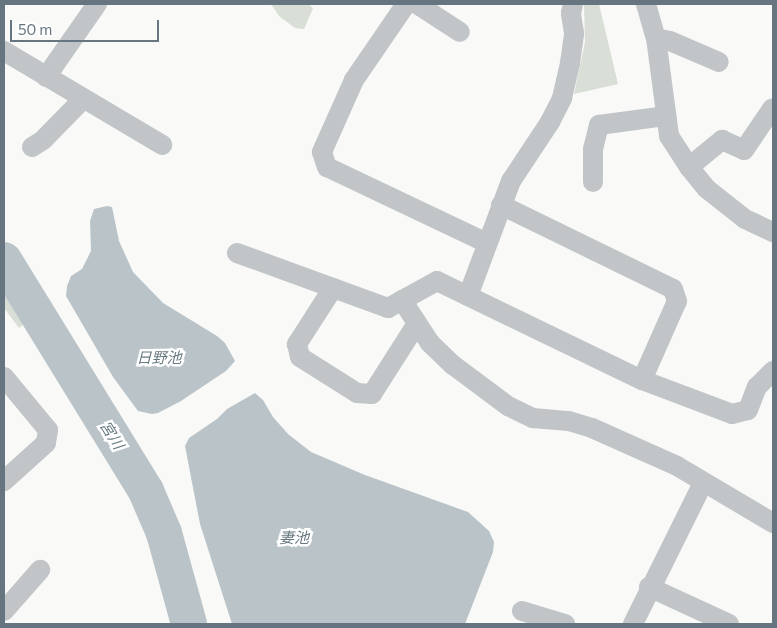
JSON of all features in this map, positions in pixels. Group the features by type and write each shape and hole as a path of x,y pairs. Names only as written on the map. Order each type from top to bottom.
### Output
{"street":[{"path":"46,77 97,4"},
{"path":"406,4 354,80 322,152 326,167 487,242"},
{"path":"417,4 460,32"},
{"path":"468,296 511,182 550,122 562,98 573,43 573,4"},
{"path":"646,4 656,38 669,136 689,167 707,188 745,219 773,232"},
{"path":"656,38 670,41 719,62"},
{"path":"4,51 162,145"},
{"path":"32,147 43,140 83,99"},
{"path":"689,167 722,140 744,150 773,110"},
{"path":"592,182 593,150 599,126 666,116"},
{"path":"501,205 673,290 677,301 642,380"},
{"path":"237,253 388,308 437,281 642,380 732,414 748,410 757,387 773,371"},
{"path":"333,288 298,344 300,357 358,394 372,394 416,326"},
{"path":"402,300 416,326 430,343 453,365 508,406 534,418 569,421 592,428 677,466 703,484 773,523"},
{"path":"4,378 48,430 46,443 4,481"},
{"path":"633,624 649,587 703,484"},
{"path":"4,611 40,570"},
{"path":"649,587 729,624"},
{"path":"522,611 565,624"}],"shaded area":[{"path":"271,4 308,4 313,8 304,29 295,28 279,16"},
{"path":"584,4 599,4 618,84 574,94 585,42"},
{"path":"4,272 35,315 19,328 4,308"}],"water":[{"name":"日野池","path":"107,206 112,207 119,241 133,272 163,303 217,336 225,343 235,361 226,371 181,401 158,413 152,414 138,411 113,377 66,296 71,276 82,269 91,251 90,221 94,209"},
{"name":"妻池","path":"255,393 263,400 273,417 288,434 311,452 365,475 468,512 489,531 494,542 493,552 465,624 232,624 200,524 185,446 189,438 217,419 227,409"}],"waterway":[{"name":"宮川","path":"4,260 146,491 164,533 189,624"}]}
